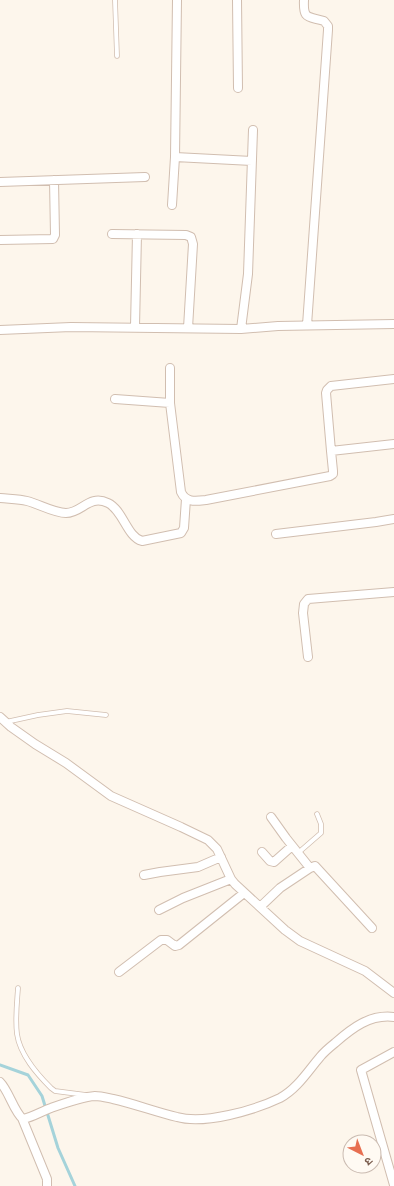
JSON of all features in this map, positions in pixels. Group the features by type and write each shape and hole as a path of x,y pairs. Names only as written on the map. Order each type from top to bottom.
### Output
{"street":[{"path":"172,205 175,157 177,0"},
{"path":"237,0 238,88"},
{"path":"304,0 304,10 306,16 312,19 324,21 328,30 307,325"},
{"path":"241,328 248,274 253,130"},
{"path":"175,157 252,161"},
{"path":"0,182 145,177"},
{"path":"0,240 53,239 55,235 54,180"},
{"path":"112,234 186,235 191,238 193,244 188,328"},
{"path":"135,327 137,234"},
{"path":"0,330 71,327 241,328 307,325 394,324"},
{"path":"170,368 170,403 181,492 186,499 191,501 206,500 330,476 334,471 326,393 329,387 394,379"},
{"path":"115,399 170,403"},
{"path":"331,451 394,444"},
{"path":"0,498 28,501 66,513 76,510 93,500 104,502 113,506 134,537 142,541 181,533 184,528 186,499"},
{"path":"276,534 370,523 394,518"},
{"path":"308,657 303,613 304,604 308,599 394,592"},
{"path":"3,720 35,744 66,763 111,796 208,840 217,849 231,879 244,893 300,941 365,971 394,993"},
{"path":"271,817 310,868"},
{"path":"262,852 270,861 274,862 292,846"},
{"path":"144,876 160,872 198,867 221,857"},
{"path":"260,907 280,888 314,866 318,868 372,928"},
{"path":"159,910 183,898 231,879"},
{"path":"119,972 161,940 167,940 175,946 179,945 244,893"},
{"path":"22,1118 39,1114 51,1108 82,1098 96,1096 121,1101 179,1118 216,1118 267,1104 290,1092 321,1056 358,1025 380,1017 394,1017"},
{"path":"394,1052 361,1070 394,1185"},
{"path":"0,1082 6,1089 22,1118 47,1179 47,1186"}],"lane":[{"path":"115,0 117,56"},
{"path":"3,720 67,711 106,715"},
{"path":"298,853 321,833 321,824 317,814"},
{"path":"18,988 17,1033 19,1043 27,1058 55,1091 96,1096"}],"waterway":[{"path":"0,1065 28,1075 42,1096 58,1148 75,1186"}]}
